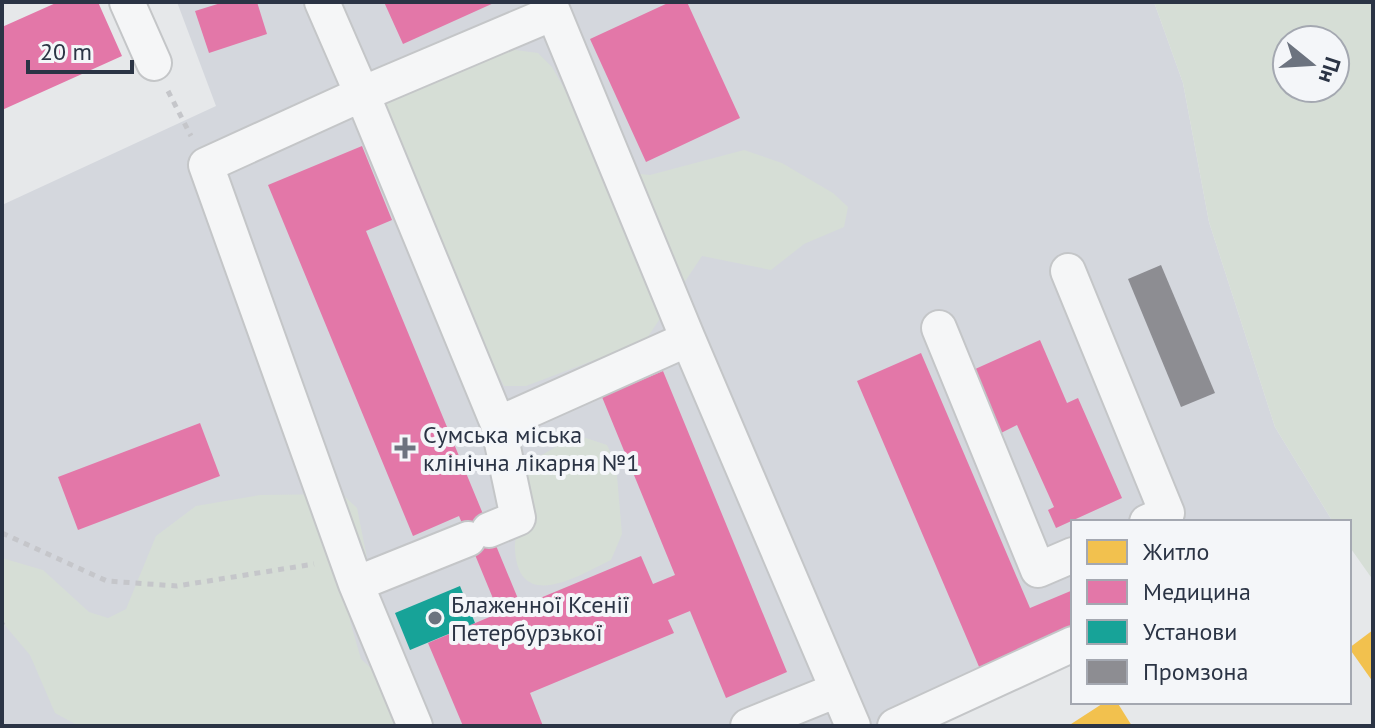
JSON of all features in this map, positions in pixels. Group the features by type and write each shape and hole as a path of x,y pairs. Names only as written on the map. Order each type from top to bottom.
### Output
{"lane":[{"path":"127,2 154,63"},
{"path":"322,2 498,424 518,518 479,534 351,571"},
{"path":"415,726 351,571 206,165 551,7 853,726"},
{"path":"1068,271 1167,513 1151,520"},
{"path":"939,328 1038,570 1071,556"},
{"path":"498,424 688,339"},
{"path":"895,726 1071,645"},
{"path":"748,726 837,690"}],"path":[{"path":"154,63 206,165"},
{"path":"2,533 107,581 177,586 351,571"}],"shaded area":[{"name":"Сумська міська клінічна лікарня №1","path":"177,2 1154,2 1183,83 1209,222 1275,427 1332,520 1071,520 1071,652 911,726 2,726 2,205 216,106"},
{"path":"1154,2 1373,2 1373,580 1351,549 1351,520 1332,520 1275,427 1209,222 1183,83"},
{"path":"487,46 538,53 552,67 611,171 650,175 744,150 782,163 833,193 848,207 844,227 804,244 771,270 702,256 645,341 526,386 504,386 410,198 384,103 402,81"},
{"path":"577,435 607,445 616,464 622,534 611,560 567,580 538,585 527,580 519,569 515,550 529,502 524,465"},
{"path":"342,494 357,508 369,568 350,601 350,621 361,659 413,707 421,726 79,726 55,713 30,655 2,622 2,558 43,570 89,612 108,618 126,609 156,536 196,506 260,495"}],"building: Житло":[{"path":"1373,630 1373,682 1351,651 1351,646"},
{"path":"1102,704 1118,704 1132,726 1068,726"}],"building: Медицина":[{"path":"58,2 98,2 122,56 2,110 2,27"},
{"path":"224,2 257,2 267,34 209,53 195,11"},
{"path":"384,2 496,2 403,44"},
{"path":"670,2 687,2 740,118 646,162 590,39"},
{"path":"362,146 392,220 366,231 521,606 641,556 653,584 675,575 602,397 663,371 787,672 726,698 690,611 668,620 674,633 530,693 543,726 463,726 428,643 499,613 459,516 413,536 268,185"},
{"path":"1040,340 1067,403 1078,398 1122,498 1056,528 1048,510 1054,507 1017,425 1001,433 973,370"},
{"path":"921,353 1030,608 1071,591 1071,629 980,669 857,381"},
{"path":"200,423 220,476 78,530 58,477"}],"building: Установи":[{"name":"Блаженної Ксенії Петербурзької","path":"460,586 475,623 410,650 395,613"}],"building: Промзона":[{"path":"1161,265 1215,393 1181,407 1128,279"}],"place":[{"name":"Сумська міська клінічна лікарня №1","path":"405,448"},
{"name":"Блаженної Ксенії Петербурзької","path":"435,618"}]}
